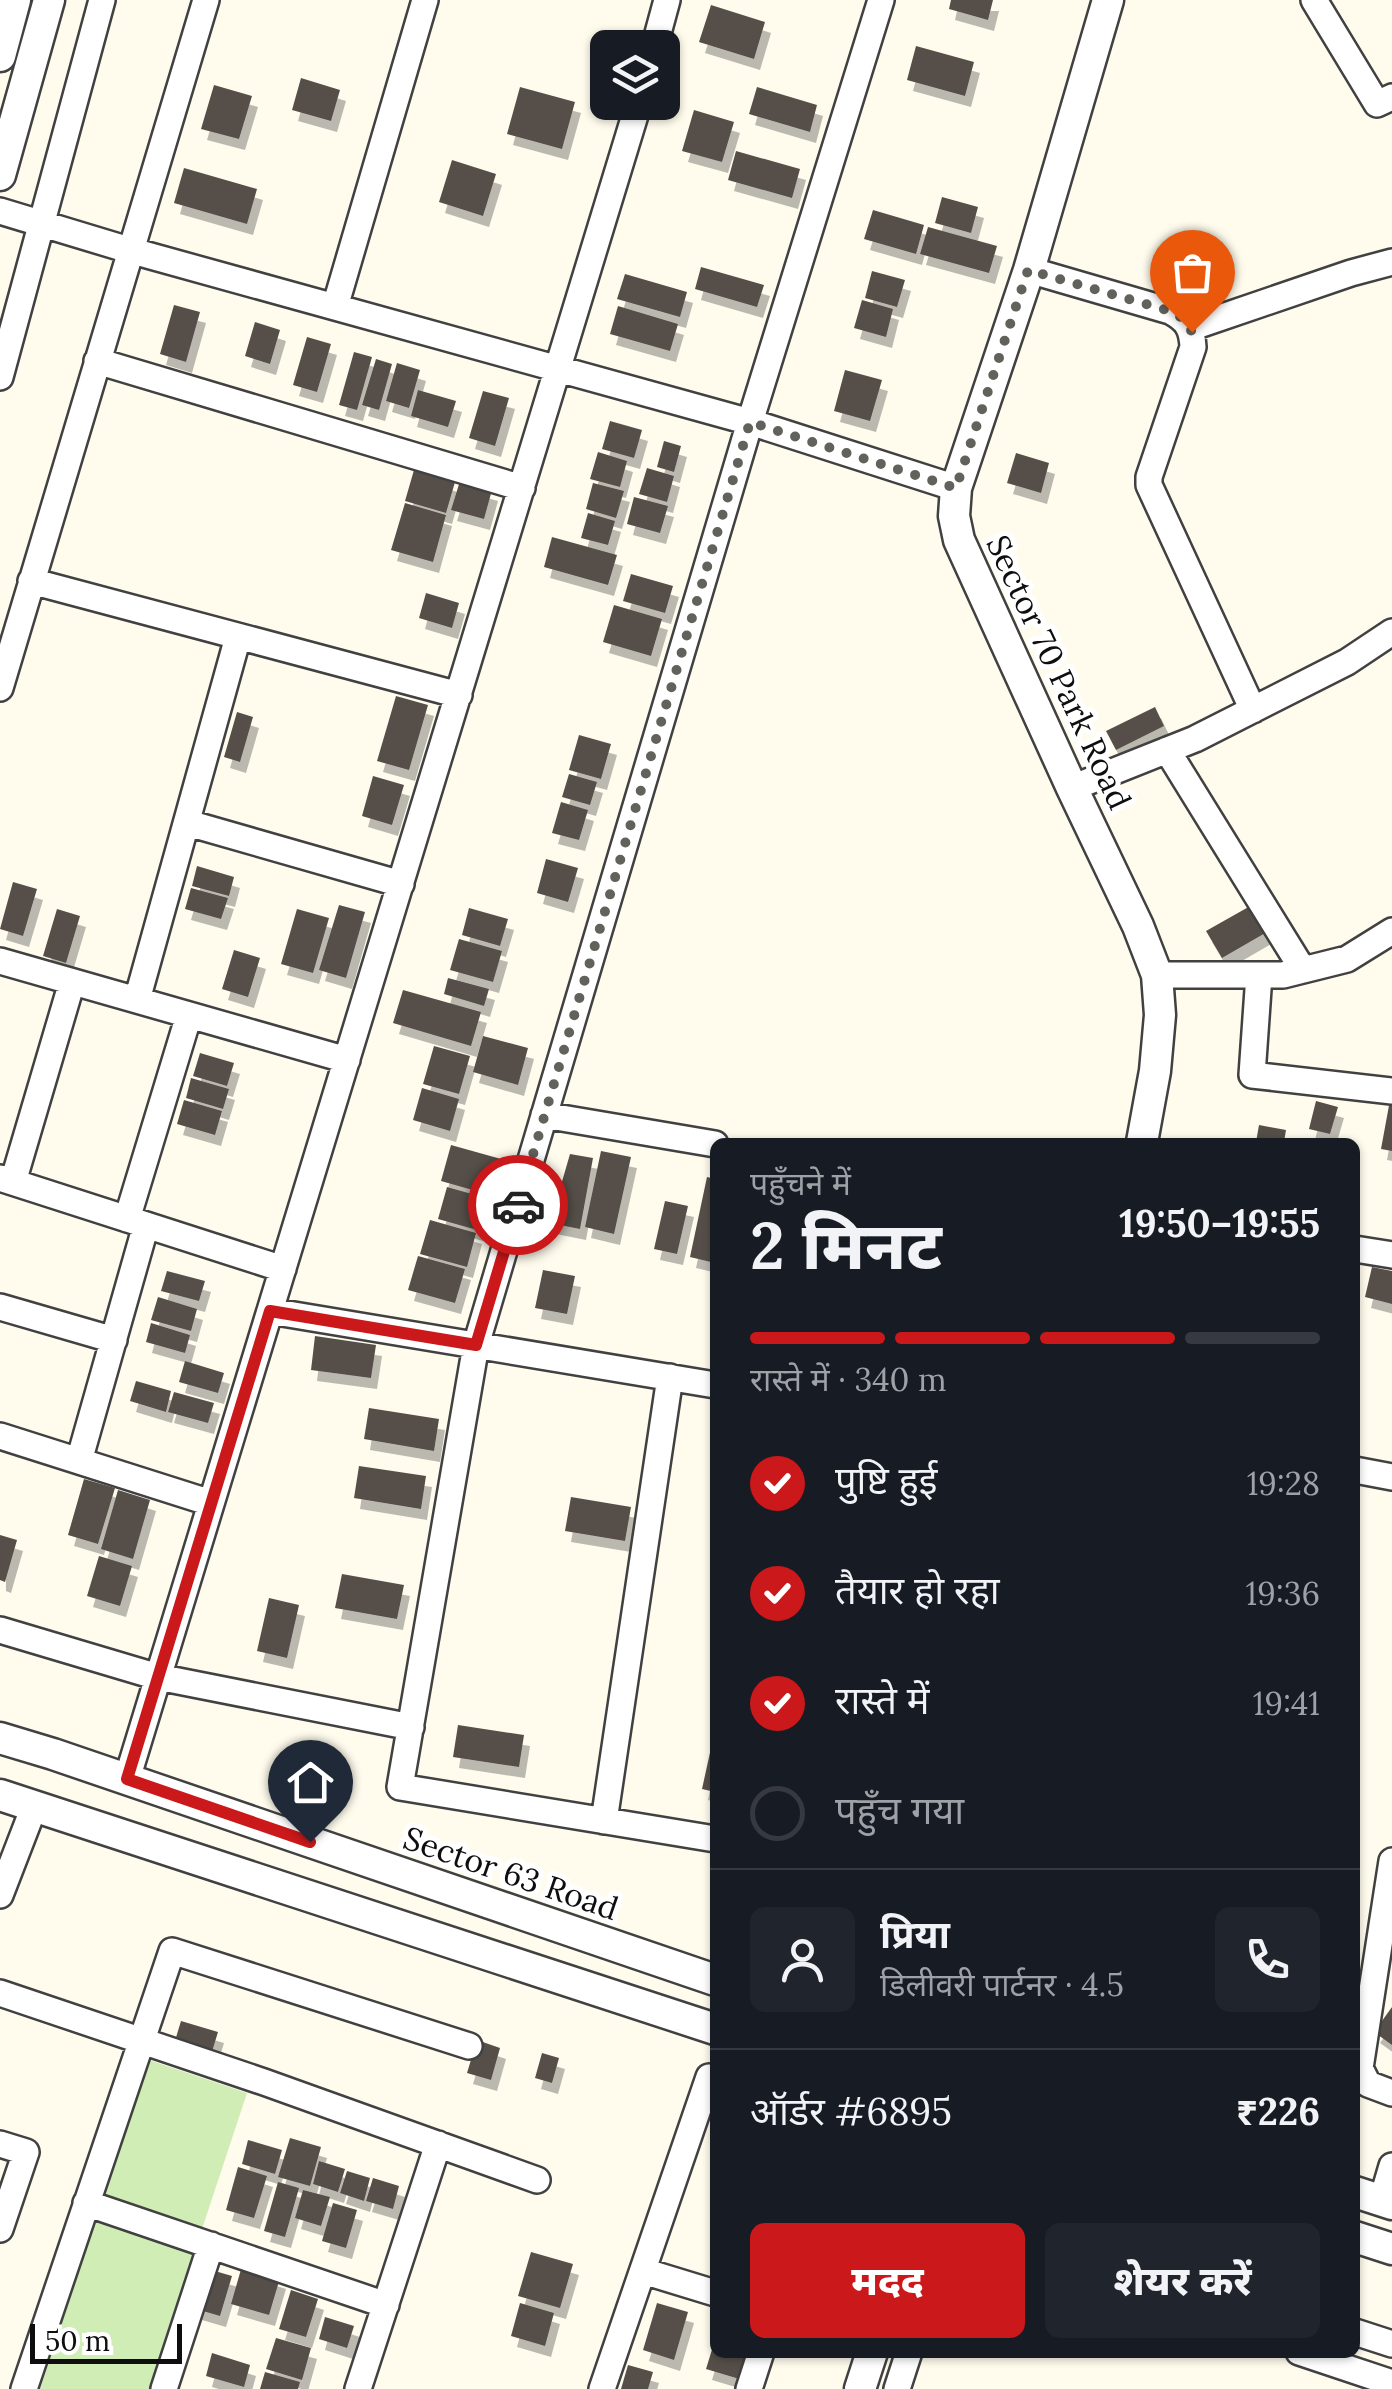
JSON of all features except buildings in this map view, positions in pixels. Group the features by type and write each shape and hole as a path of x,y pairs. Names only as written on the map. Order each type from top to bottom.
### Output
{"street":[{"path":"0,56 16,0"},
{"path":"0,175 49,0"},
{"path":"0,377 102,0"},
{"path":"0,688 206,0"},
{"path":"335,307 425,0"},
{"path":"659,30 667,0"},
{"path":"710,1839 400,1786 476,1345 750,422 881,0"},
{"name":"Sector 70 Park Road","path":"1108,0 1028,270 956,488 954,516 959,540 1138,926 1156,975 1160,1015 1143,1138"},
{"path":"1314,0 1376,104 1392,98"},
{"path":"127,1779 633,120"},
{"path":"0,211 750,422 956,488"},
{"path":"1190,328 1392,262"},
{"path":"1028,270 1170,311 1190,328 1193,347 1149,478 1253,710"},
{"path":"97,360 522,488"},
{"path":"32,581 459,695"},
{"path":"1072,788 1195,740 1347,662 1392,632"},
{"path":"137,1000 238,637"},
{"path":"1168,750 1302,970"},
{"path":"188,824 401,884"},
{"path":"1156,975 1283,975 1347,958 1392,931"},
{"path":"0,961 347,1060"},
{"path":"1260,975 1252,1074 1392,1091"},
{"path":"72,982 6,1180 283,1269"},
{"path":"79,1461 114,1340 137,1222 189,1015"},
{"path":"544,1116 710,1143"},
{"path":"1360,1250 1392,1255"},
{"path":"0,1307 114,1340"},
{"path":"270,1311 710,1383"},
{"path":"604,1821 670,1377"},
{"path":"0,1436 211,1503"},
{"path":"1360,1471 1392,1477"},
{"path":"0,1630 158,1677 411,1727"},
{"name":"Sector 63 Road","path":"0,1738 710,1978"},
{"path":"0,1796 710,2027"},
{"path":"0,1895 34,1807"},
{"path":"1392,1861 1384,1962 1360,2068 1368,2084 1392,2093"},
{"path":"24,2389 172,1951 469,2046"},
{"path":"0,1993 538,2180"},
{"path":"602,2389 709,2077"},
{"path":"0,2144 26,2152 0,2229"},
{"path":"358,2389 438,2144"},
{"path":"1376,2199 1392,2166"},
{"path":"86,2204 386,2305"},
{"path":"1360,2239 1392,2249"},
{"path":"164,2389 211,2245"},
{"path":"643,2271 710,2292"},
{"path":"1360,2334 1392,2344"},
{"path":"749,2389 759,2358"},
{"path":"860,2389 870,2358"},
{"path":"897,2389 906,2358"},
{"path":"1317,2358 1392,2383"}],"green space":[{"path":"149,2060 247,2093 149,2389 40,2389"}],"way so far":[{"path":"518,1205 750,422 956,488 1028,270 1170,311 1184,319 1192,332"}],"route":[{"path":"310,1842 127,1779 270,1311 476,1345 518,1205"}]}
